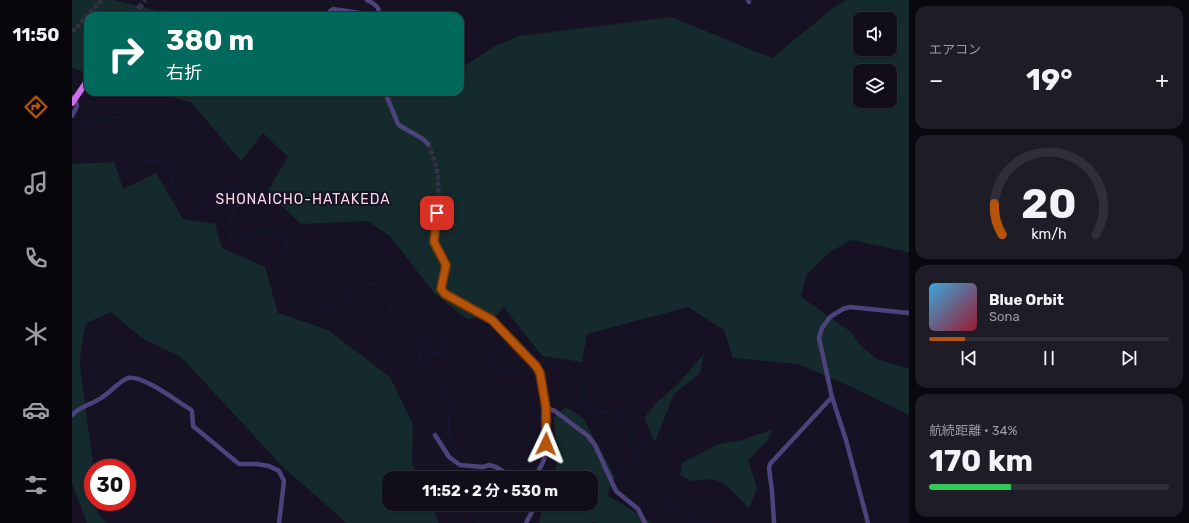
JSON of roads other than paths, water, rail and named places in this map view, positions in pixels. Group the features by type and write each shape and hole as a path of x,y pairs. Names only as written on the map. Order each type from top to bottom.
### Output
{"main road":[{"path":"73,100 84,85"}],"street":[{"path":"367,0 378,8 378,12"},
{"path":"330,12 332,9 352,12"},
{"path":"386,96 398,124 423,138 428,144"},
{"path":"73,100 77,106 74,114"},
{"path":"437,213 434,242 446,265 441,289 445,294 492,320 536,366 540,373 546,408 547,436 544,460 538,471"},
{"path":"868,523 846,440 832,396 819,338 822,328 830,318 843,309 850,307 909,313"},
{"path":"72,415 75,411 101,398 125,380 130,378 142,379 190,409 192,411 192,424 197,430 239,464 269,466 279,471 284,481 279,523"},
{"path":"774,523 769,468 770,464 832,396"},
{"path":"546,408 555,411 588,436 598,450 616,491 638,509 645,523"},
{"path":"435,435 450,457 460,465 483,467 489,464 502,471"},
{"path":"526,523 532,511"}],"waterway":[{"path":"72,125 78,129 81,129 107,118 120,118 129,122 133,131 135,153 138,157 144,160 164,162 168,168 179,203 189,214 201,208 213,195 225,187 231,187 238,191 230,221 230,239 236,240 263,230 276,232 282,236 288,242 288,246 278,262 278,270 290,283 315,300 325,305 334,306 342,303 363,286 376,283 385,284 389,292 390,306 393,313 421,346 430,352 440,353 446,347 452,336 456,333 461,333 471,336 493,361 504,368 521,371 534,367"},
{"path":"423,349 419,360 427,373 438,382 444,394 450,410 448,425 451,443 466,463"},
{"path":"537,366 544,363 558,362 569,368 578,379 582,390 584,405 590,412 613,413 622,420 625,424 637,457 660,479 675,509 706,523"},
{"path":"473,511 479,523"}],"tunnel":[{"path":"91,12 102,0"},
{"path":"136,12 145,0"},
{"path":"72,32 84,19"},
{"path":"428,144 432,153 438,178 437,213"}],"district":[{"name":"SHONAICHO-HATAKEDA","path":"303,199"}]}
